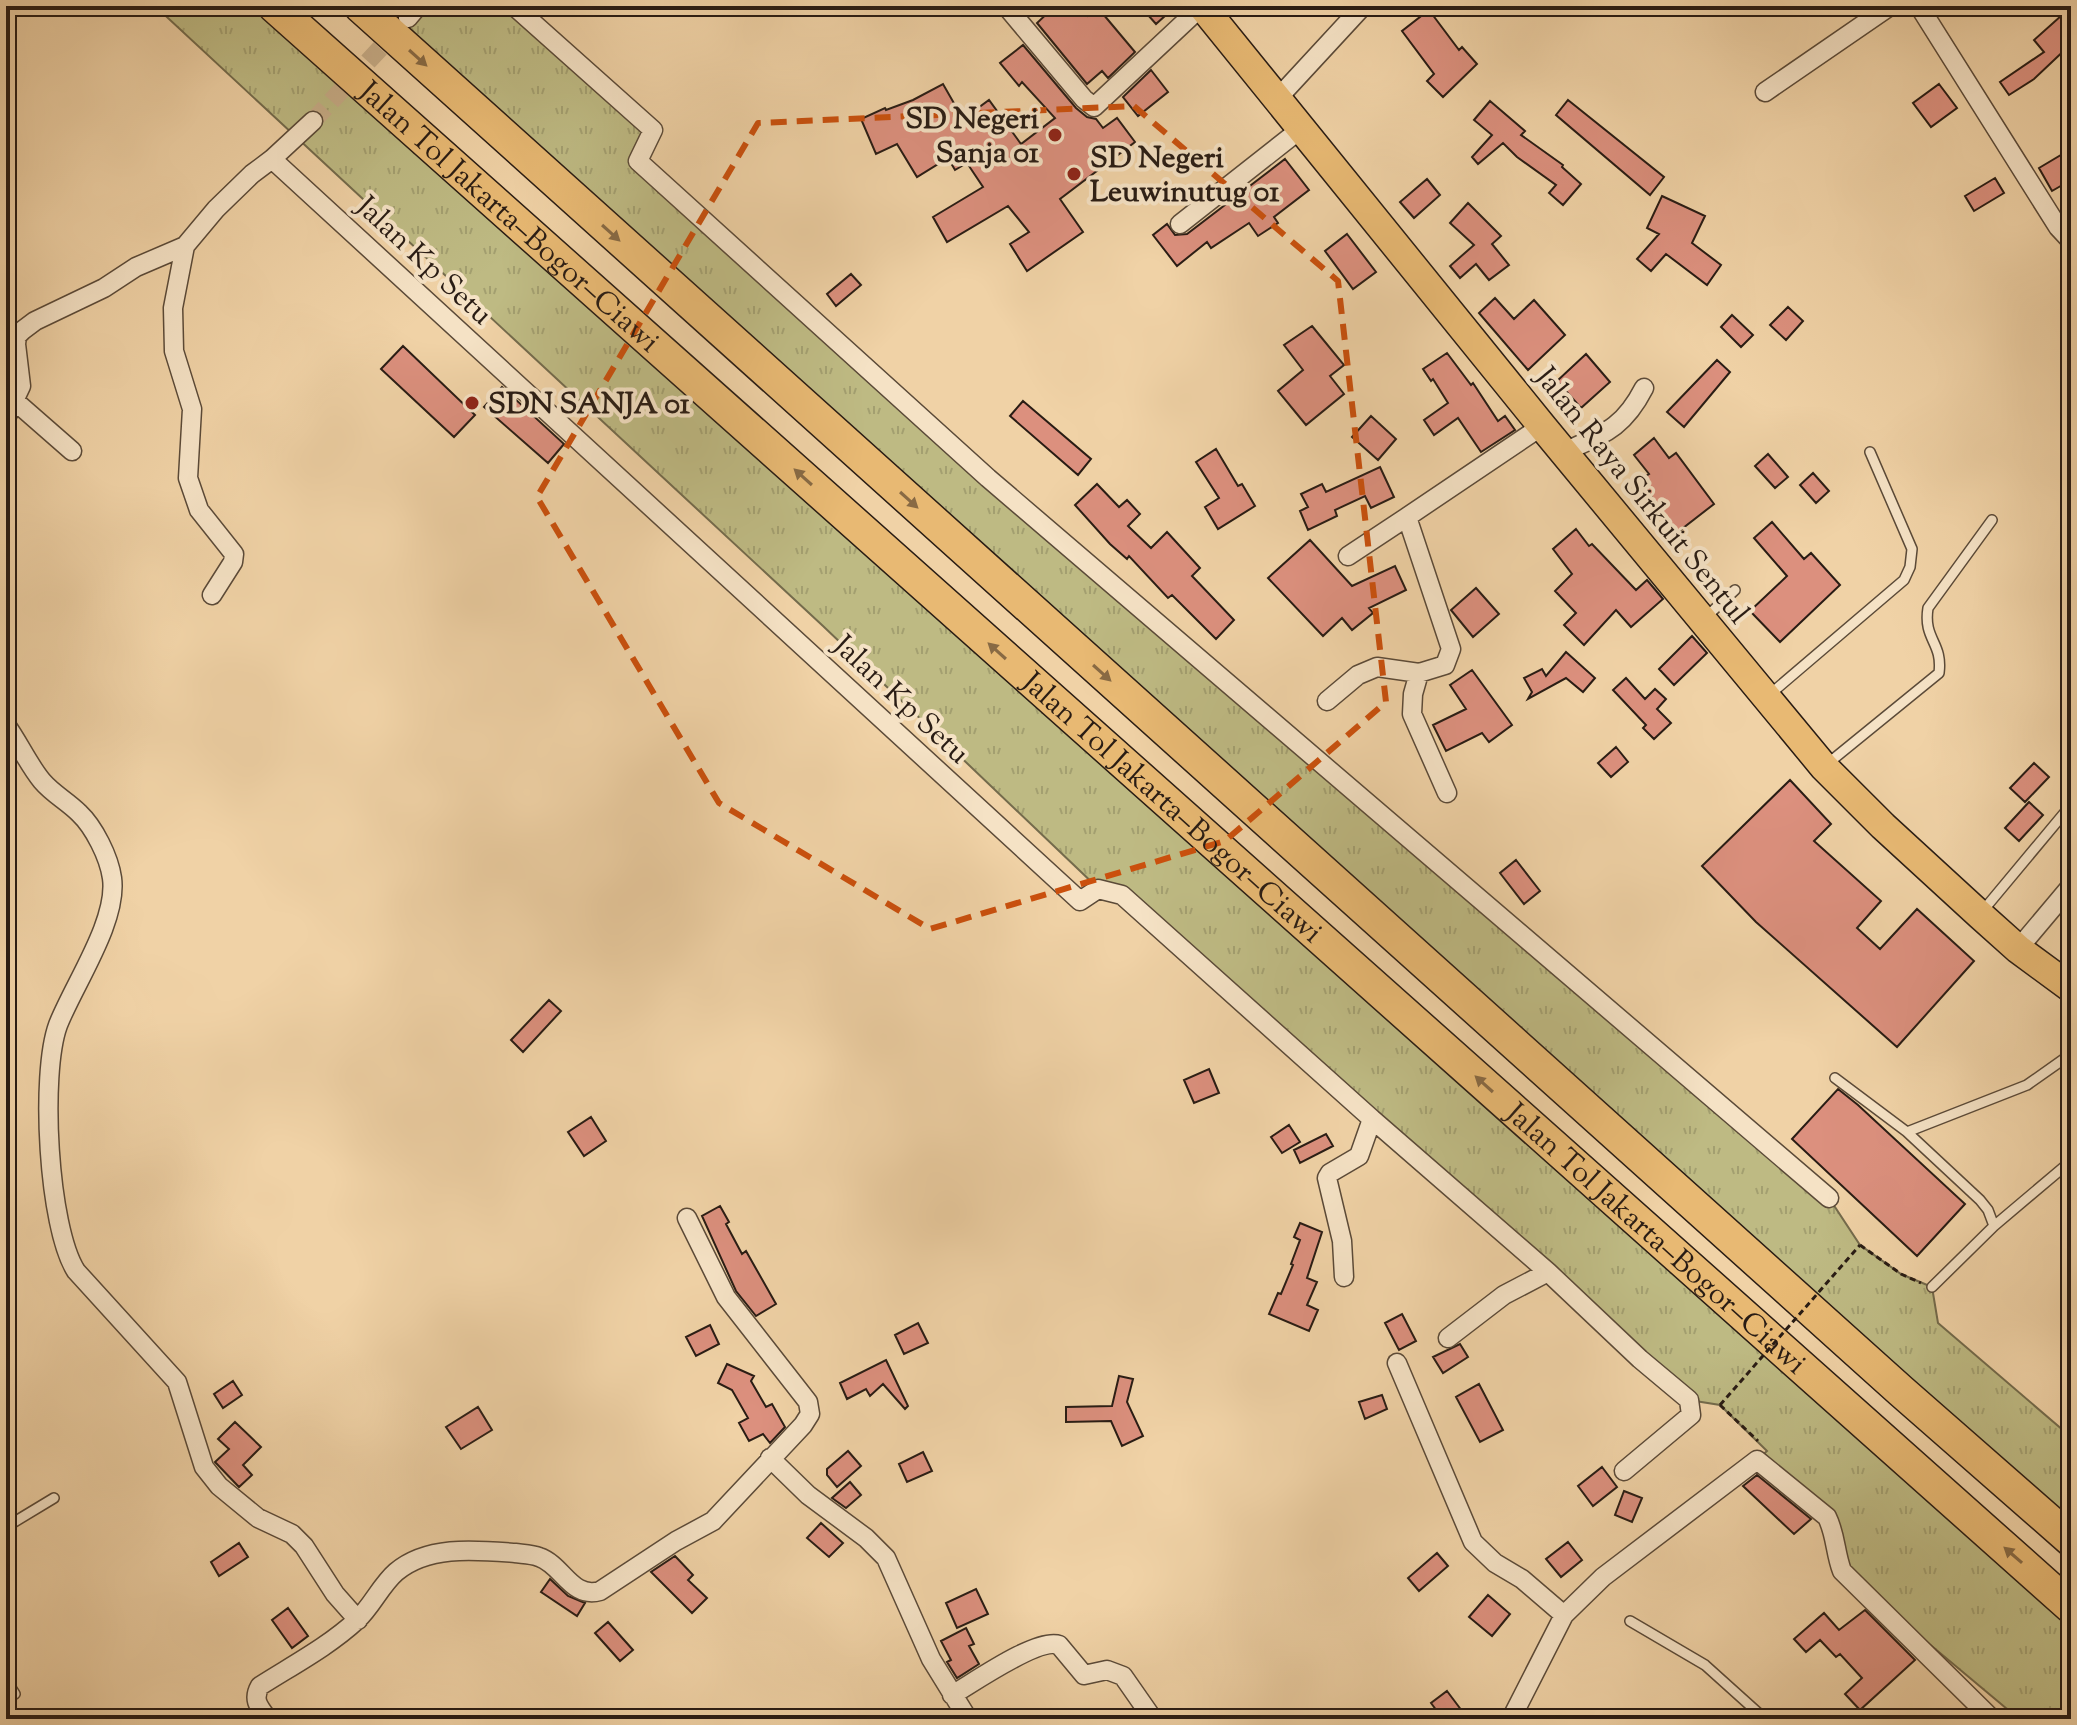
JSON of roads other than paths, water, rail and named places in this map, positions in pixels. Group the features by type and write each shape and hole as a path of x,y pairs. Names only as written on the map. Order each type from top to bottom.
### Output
{"highway":[{"name":"Jalan Tol Jakarta–Bogor–Ciawi","path":"274,6 2071,1607"},
{"name":"Jalan Tol Jakarta–Bogor–Ciawi","path":"360,6 1901,1391 2071,1540"}],"main road":[{"name":"Jalan Raya Sirkuit Sentul","path":"1202,6 1542,426 1824,767 1980,915 2018,949 2071,988"}],"street":[{"path":"514,6 653,130 638,161 673,193 988,478 1829,1198"},
{"path":"1006,6 1094,107 1202,6"},
{"path":"1278,98 1363,6"},
{"path":"1765,92 1890,6"},
{"path":"1919,6 2067,228"},
{"path":"72,451 9,404 21,386 17,336 35,321 104,288 136,267 185,246 243,182 313,121"},
{"path":"1180,224 1302,128"},
{"name":"Jalan Kp Setu","path":"272,159 1080,901 1098,889 1122,895 1372,1119"},
{"path":"185,246 173,308 174,351 192,409 188,478 199,510 234,554 233,562 212,595"},
{"path":"1564,452 1621,423 1644,388"},
{"path":"1348,556 1542,426"},
{"path":"1327,701 1358,675 1377,667 1419,673 1445,665 1451,649 1407,517"},
{"path":"1419,673 1412,714 1447,793"},
{"path":"6,725 47,787 81,814 107,859 112,877 109,911 57,1028 52,1051 49,1121 59,1229 68,1258 76,1271 177,1382 204,1467 219,1486 258,1518 292,1534 304,1546 335,1594 358,1620"},
{"path":"2018,949 2071,886"},
{"path":"1344,1277 1342,1241 1327,1178 1330,1173 1359,1156 1372,1119 1689,1400 1691,1415 1624,1471"},
{"path":"268,1719 256,1702 260,1686 358,1620 395,1573 412,1561 434,1553 482,1551 540,1557 581,1591 600,1591 676,1541 713,1521 803,1425 810,1414 808,1402 726,1297 687,1218"},
{"path":"1448,1338 1504,1295 1548,1272"},
{"path":"1397,1363 1473,1542 1495,1563 1522,1579 1564,1615"},
{"path":"770,1458 808,1495 866,1538 886,1558 931,1659 968,1719"},
{"path":"1511,1719 1564,1615 1603,1577 1757,1460 1827,1517 1834,1530 1842,1571 1992,1719"},
{"path":"952,1695 1030,1650 1053,1643 1059,1645 1084,1675 1107,1670 1123,1676 1153,1719"}],"lane":[{"path":"1766,697 1904,580 1910,567 1912,549 1870,452"},
{"path":"1824,767 1939,673 1941,655 1925,626 1928,608 1992,520"},
{"path":"1702,620 1735,590"},
{"path":"1980,915 2071,805"},
{"path":"1907,1132 2027,1085 2071,1054"},
{"path":"1835,1078 1907,1132 1980,1200 1994,1226"},
{"path":"1932,1287 1994,1226 2071,1161"},
{"path":"6,1527 54,1498"},
{"path":"1630,1621 1705,1665 1765,1719"},
{"path":"6,1680 15,1694"}],"tunnel":[{"path":"313,121 398,29"}],"place":[{"name":"SD Negeri Sanja 01","path":"1055,135"},
{"name":"SD Negeri Leuwinutug 01","path":"1074,174"},
{"name":"SDN SANJA 01","path":"472,403"}]}
